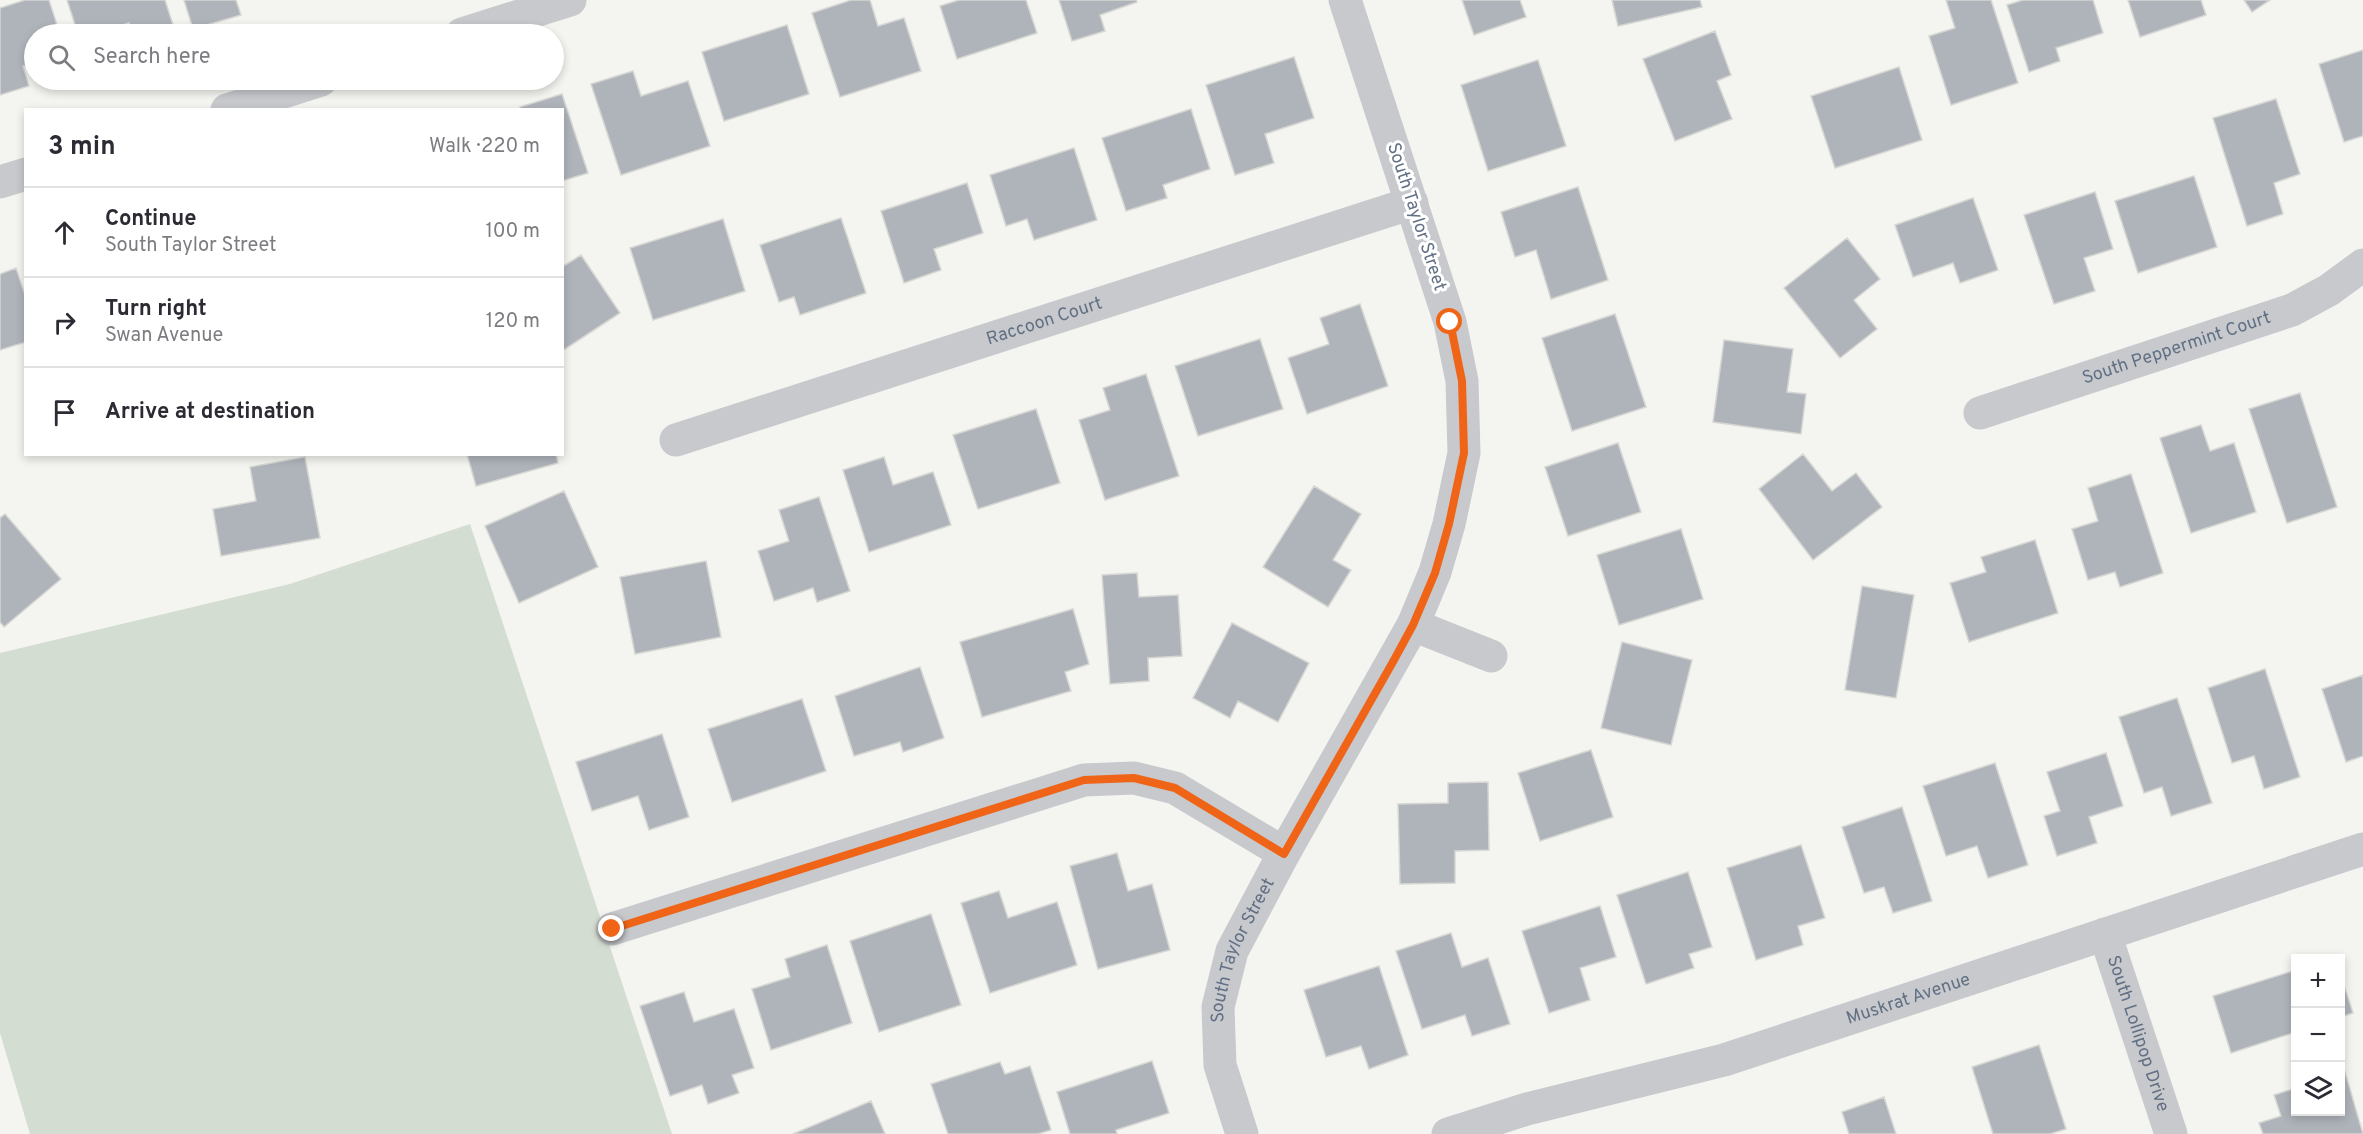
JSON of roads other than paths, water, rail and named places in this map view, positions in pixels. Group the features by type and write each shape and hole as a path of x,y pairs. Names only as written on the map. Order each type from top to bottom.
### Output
{"street":[{"path":"494,24 570,0"},
{"name":"South Taylor Street","path":"1242,1134 1220,1065 1218,1007 1232,951 1413,625 1435,573 1449,524 1464,453 1462,381 1452,332 1412,202 1345,0"},
{"path":"233,108 290,90"},
{"path":"0,182 24,175"},
{"name":"Raccoon Court","path":"676,440 1412,202"},
{"name":"South Peppermint Court","path":"1980,413 2292,310 2329,290 2363,265"},
{"path":"1413,625 1491,656"},
{"path":"612,929 1084,780 1134,778 1175,788 1284,854"},
{"name":"Muskrat Avenue","path":"1448,1134 1527,1109 1724,1060 2363,849"},
{"name":"South Lollipop Drive","path":"2105,934 2171,1134"}]}
